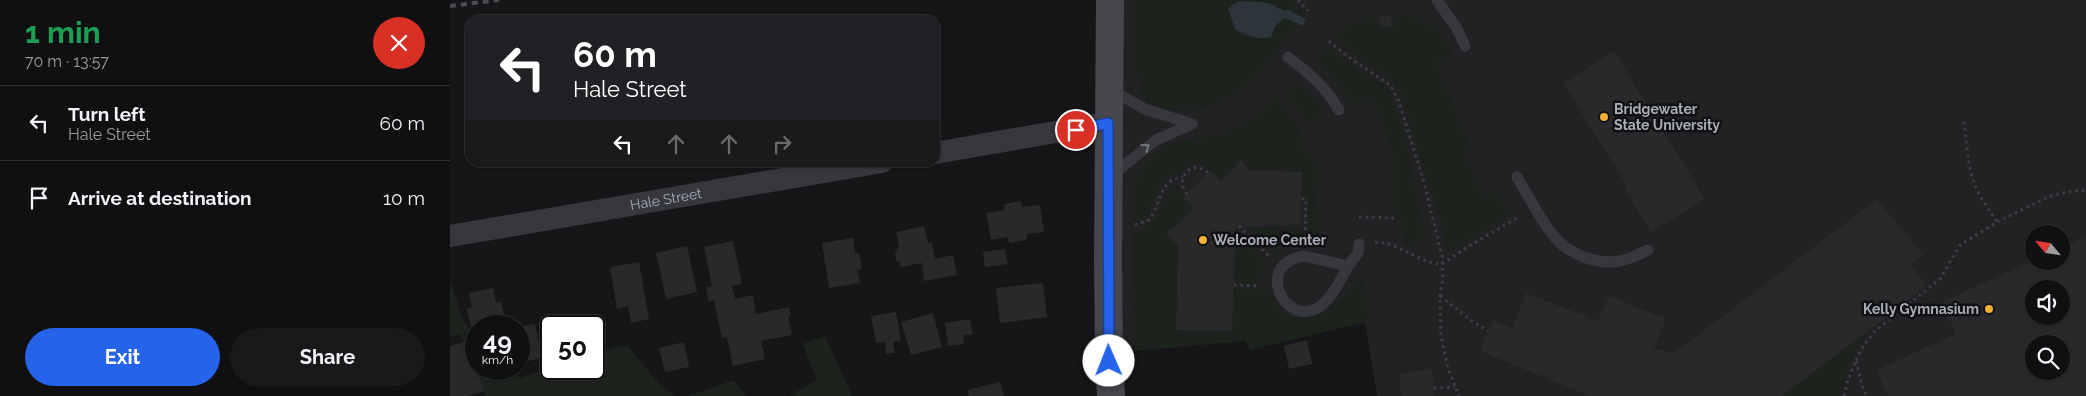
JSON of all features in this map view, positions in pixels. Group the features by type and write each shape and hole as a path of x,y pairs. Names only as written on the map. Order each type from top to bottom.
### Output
{"main road":[{"path":"1110,0 1108,178 1109,361 1112,396"}],"street":[{"path":"940,153 1108,123"},
{"name":"Hale Street","path":"450,236 853,167"}],"lane":[{"path":"1437,0 1456,27 1465,46"},
{"path":"1288,57 1320,83 1332,97 1339,110"},
{"path":"1108,88 1145,110 1192,124 1156,140 1108,178"},
{"path":"1517,177 1554,236 1565,247 1579,255 1592,260 1620,261 1648,250"},
{"path":"1348,266 1314,257 1295,258 1281,269 1277,287 1280,296 1292,308 1310,311 1318,308 1325,302 1358,253 1359,244"}],"path":[{"path":"1298,0 1308,11"},
{"path":"1330,41 1347,56 1390,85 1396,92 1424,182 1442,256 1443,278 1440,295 1441,336 1448,368 1459,396"},
{"path":"1964,122 1971,172 1981,198 1997,222"},
{"path":"1187,194 1182,184 1186,171 1196,167 1208,173"},
{"path":"1129,227 1149,220 1166,186 1174,179 1183,177"},
{"path":"1844,396 1848,380 1864,345 1874,332 1940,279 1960,245 1997,222 2050,196 2086,190"},
{"path":"1302,199 1306,199 1305,247"},
{"path":"1359,217 1397,218"},
{"path":"1375,242 1396,245 1417,258 1431,263 1442,264 1518,218"},
{"path":"1239,226 1274,261"},
{"path":"1234,285 1266,287"},
{"path":"1440,295 1472,321 1488,331"},
{"path":"1856,360 1862,386 1867,396"},
{"path":"1434,388 1456,387"}],"shaded area":[{"name":"Bridgewater State University","path":"1121,0 2086,0 2086,396 1377,396 1365,322 1122,348"},
{"path":"1136,0 1291,0 1305,15 1305,18 1303,19 1298,16 1296,18 1298,24 1262,69 1236,93 1220,102 1203,108 1176,110 1164,108 1153,103 1138,92 1142,86 1135,68"},
{"path":"1237,2 1269,3 1283,10 1283,17 1275,26 1271,37 1252,37 1235,29 1228,9"},
{"path":"1394,15 1410,16 1430,24 1436,28 1449,44 1451,55 1437,64 1471,149 1465,153 1484,196 1497,192 1511,215 1449,251 1446,248 1441,222 1400,91 1390,77 1353,54 1333,33 1351,23 1376,16 1377,27 1395,26"},
{"path":"1330,47 1339,56 1385,86 1392,96 1408,148 1423,231 1423,242 1412,246 1407,245 1401,226 1400,213 1394,213 1394,162 1391,147 1371,98 1351,104 1338,81 1315,60"},
{"path":"1294,84 1310,91 1321,106 1324,117 1307,124 1290,105 1289,93"},
{"path":"1281,92 1284,109 1297,122 1304,146 1320,171 1320,182 1315,197 1319,215 1319,242 1308,242 1308,197 1302,197 1302,172 1250,170 1241,160 1221,181 1206,166 1197,162 1192,163 1165,180 1157,191 1145,216 1141,220 1134,222 1137,173 1153,154 1164,146 1175,142 1214,136 1235,127 1257,115"},
{"path":"1178,183 1179,192 1194,208 1167,234 1178,246 1176,330 1232,331 1233,288 1271,290 1276,305 1281,311 1299,318 1310,318 1330,309 1362,277 1370,321 1250,350 1245,341 1134,351 1133,232 1151,222 1166,197"},
{"path":"1247,228 1304,229 1304,240 1288,244 1275,254"},
{"path":"1235,230 1267,263 1262,274 1261,284 1234,283"},
{"path":"450,281 465,323 465,346 460,334 450,336"},
{"path":"1867,332 1848,366 1840,396 1782,396"},
{"path":"825,336 852,396 789,396 817,380 803,344"},
{"path":"627,345 661,386 676,396 485,396 479,380 530,380 530,375 540,372 540,380 605,380 605,350"},
{"path":"733,380 747,396 689,396"}],"building":[{"path":"1391,16 1392,26 1381,27 1379,17"},
{"path":"1614,51 1705,199 1651,232 1623,186 1626,184 1563,83"},
{"name":"Welcome Center","path":"1241,160 1250,170 1302,172 1300,225 1239,226 1235,230 1232,331 1176,330 1178,246 1166,234 1194,208 1183,197 1210,171 1221,181"},
{"path":"1877,199 1923,255 1911,264 1927,286 1782,396 1590,396 1480,351 1493,320 1512,328 1526,293 1598,321 1609,296 1666,319 1654,347 1673,354"},
{"path":"1021,201 1022,207 1040,205 1044,232 1026,234 1027,240 1009,243 1008,237 991,240 986,213 1005,210 1004,204"},
{"path":"924,226 928,243 932,242 935,259 953,255 957,275 924,281 922,263 900,267 900,263 896,261 895,254 899,247 896,232"},
{"name":"Kelly Gymnasium","path":"2086,236 2086,396 1888,396 1876,370 1956,334 1942,302 2025,264 2025,270 2070,270 2070,244"},
{"path":"853,238 855,253 859,253 862,269 857,270 860,283 829,288 822,243"},
{"path":"733,241 742,284 732,286 735,299 753,295 756,314 789,307 791,315 788,316 792,335 761,341 765,359 733,366 727,337 722,338 714,300 709,302 706,287 712,286 704,247"},
{"path":"687,246 697,292 666,299 656,253"},
{"path":"1005,249 1008,264 985,267 983,252"},
{"path":"639,262 649,319 631,323 628,306 617,309 610,267"},
{"path":"1043,283 1047,317 1000,323 996,288"},
{"path":"493,288 496,303 501,301 504,315 468,315 467,308 472,307 469,293"},
{"path":"896,312 901,341 893,342 895,353 886,354 885,342 876,343 871,316"},
{"path":"933,313 942,347 911,355 901,322"},
{"path":"970,319 973,334 963,335 964,344 948,346 945,323"},
{"path":"535,324 540,358 530,361 530,325"},
{"path":"1307,340 1312,364 1289,369 1284,346"},
{"path":"465,342 465,380 480,380 484,391 468,396 450,396 450,346"},
{"path":"684,342 689,367 665,372 659,348"},
{"path":"1432,369 1434,396 1401,396 1399,374"},
{"path":"1000,382 1004,396 969,396 967,390"}],"waterway":[{"path":"1284,15 1288,14 1301,21"}],"railway":[{"path":"450,6 499,0"}],"place":[{"name":"Bridgewater State University","path":"1604,117"},
{"name":"Welcome Center","path":"1203,240"},
{"name":"Kelly Gymnasium","path":"1989,309"}],"route":[{"path":"1076,130 1108,123 1109,361"}]}
